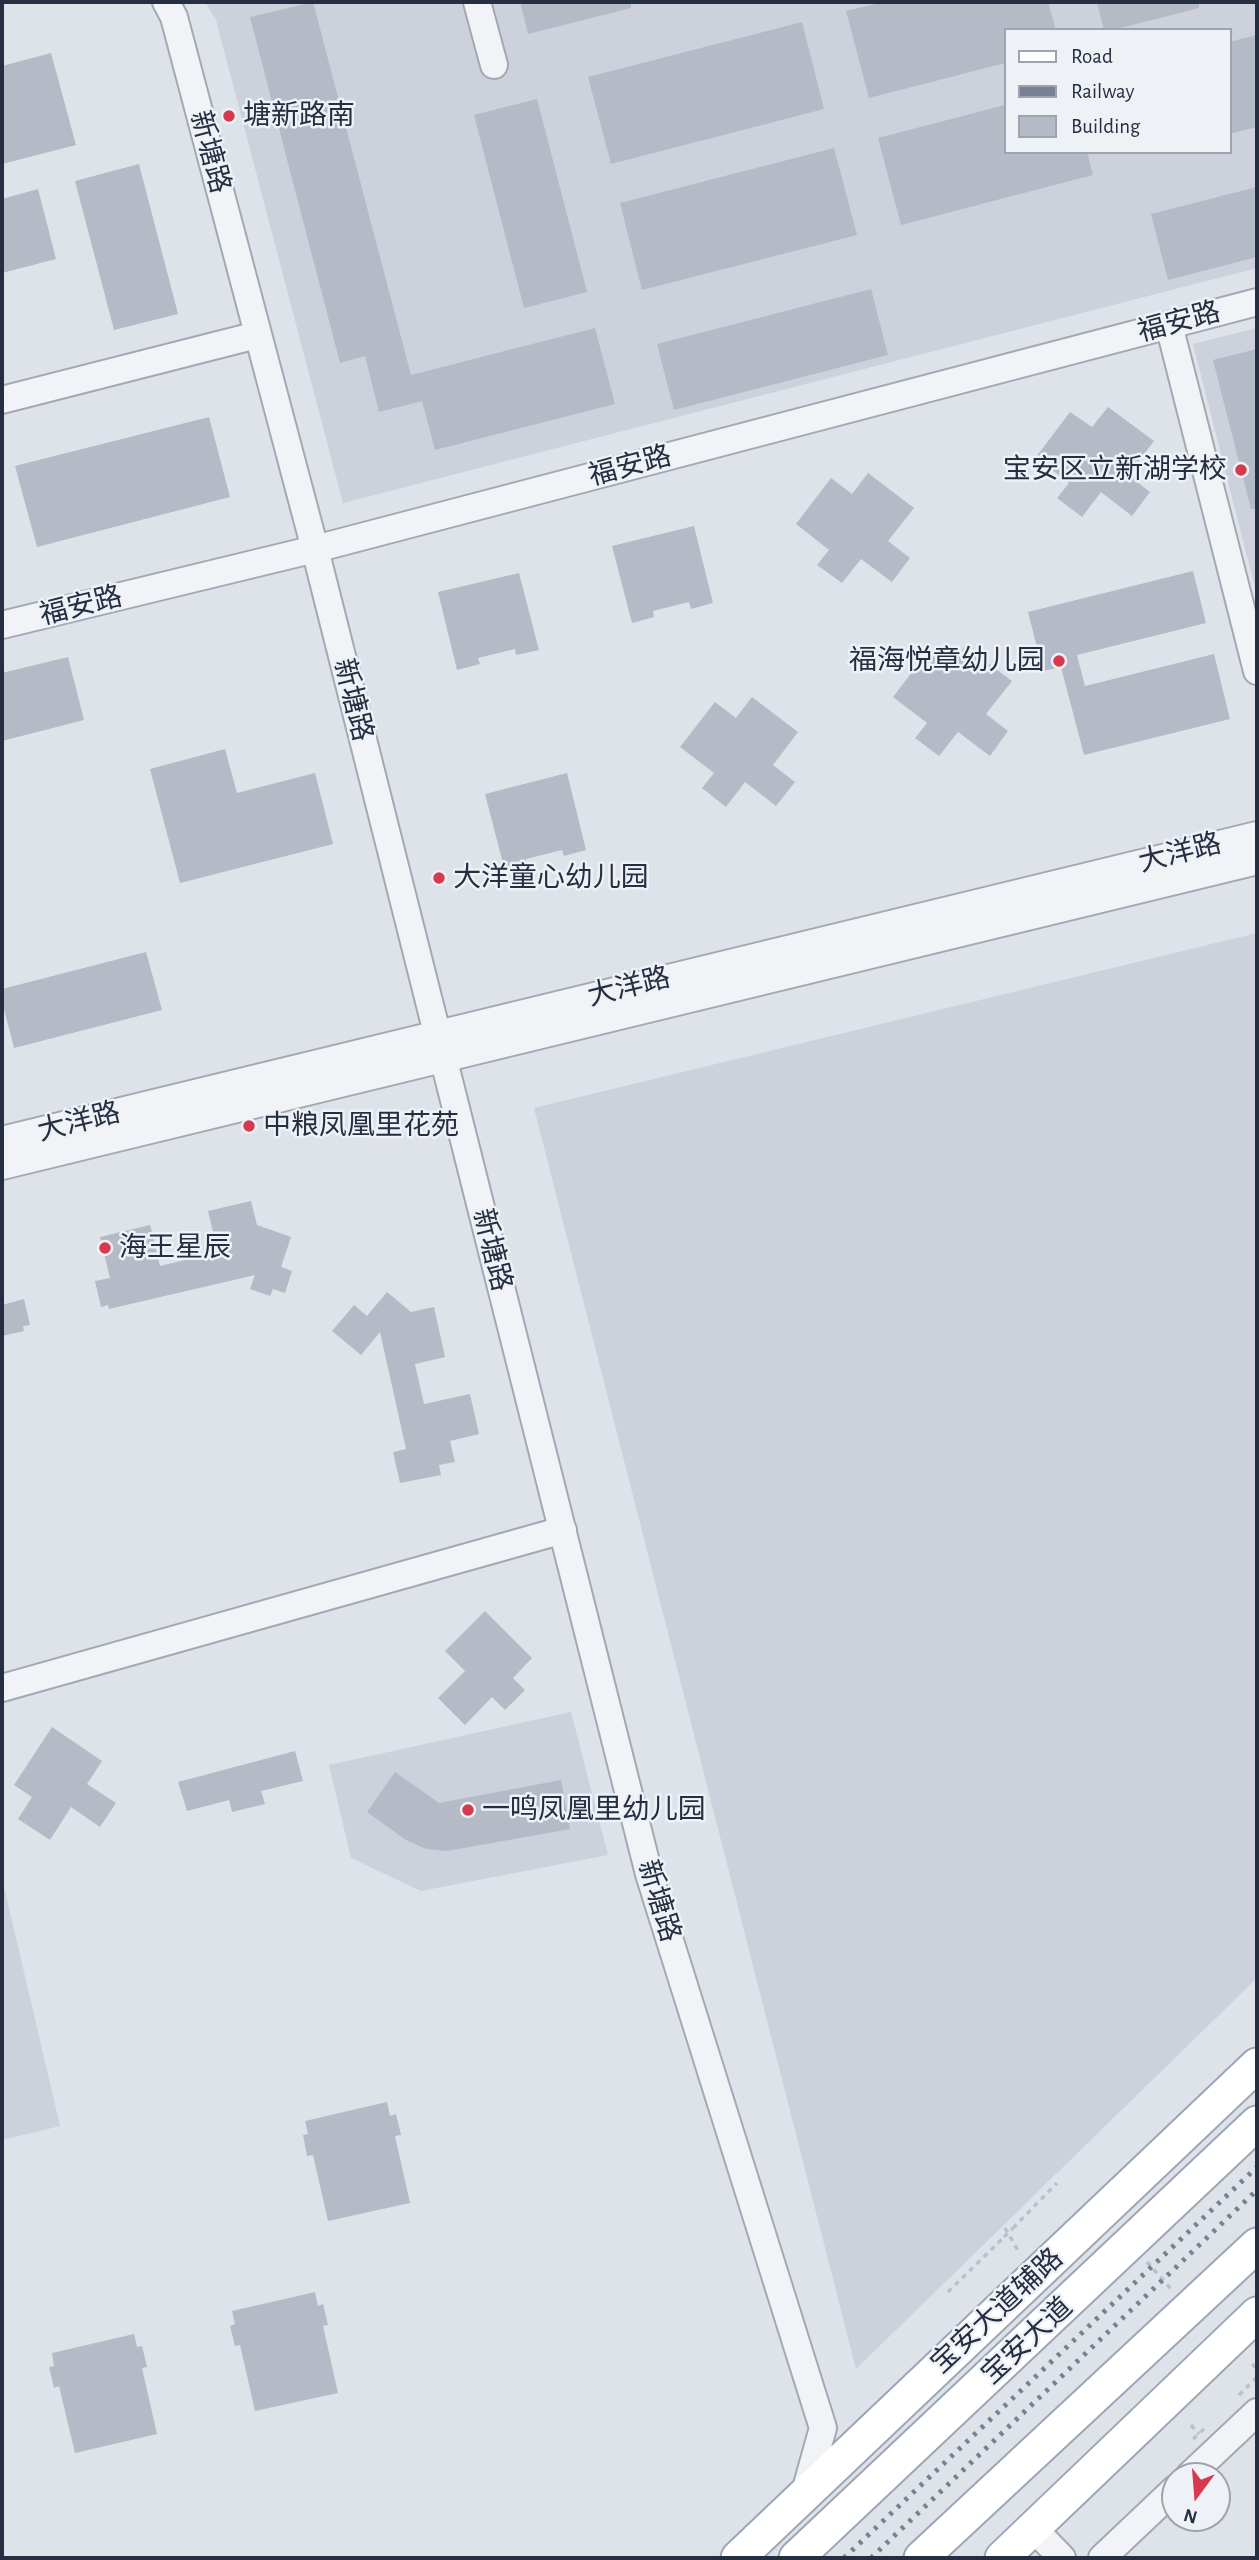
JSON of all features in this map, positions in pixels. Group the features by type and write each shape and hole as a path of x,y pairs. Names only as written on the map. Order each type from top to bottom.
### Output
{"main road":[{"name":"宝安大道辅路","path":"738,2558 1257,2065"},
{"name":"宝安大道","path":"796,2558 1257,2123"},
{"path":"920,2558 1257,2245"},
{"path":"1002,2558 1257,2314"}],"street":[{"name":"新塘路","path":"166,2 174,17 315,549 649,1874 823,2428 805,2492"},
{"path":"477,2 494,65"},
{"name":"福安路","path":"2,625 315,549 1257,302"},
{"path":"1169,325 1257,671"},
{"path":"2,400 257,335"},
{"name":"大洋路","path":"2,1166 440,1047 1257,835"},
{"name":"大洋路","path":"2,1140 440,1047 1257,861"},
{"path":"2,1688 563,1530"},
{"path":"1204,2462 1257,2412"},
{"path":"1102,2558 1161,2502"},
{"path":"1033,2528 1062,2558"}],"path":[{"path":"948,2292 1057,2183"},
{"path":"1005,2228 1021,2256"},
{"path":"1140,2256 1180,2298"},
{"path":"1252,2364 1257,2369"},
{"path":"1247,2386 1257,2377"},
{"path":"1191,2425 1200,2436"},
{"path":"1193,2439 1204,2429"}],"shaded area":[{"path":"205,2 1257,2 1257,268 343,503 216,20"},
{"name":"宝安区立新湖学校","path":"1257,328 1257,596 1193,344"},
{"path":"1257,933 1257,1978 856,2369 534,1108"},
{"name":"一鸣凤凰里幼儿园","path":"571,1712 608,1855 421,1891 351,1858 329,1765"},
{"path":"2,1878 60,2126 2,2140"}],"building":[{"path":"313,2 411,375 595,328 615,404 435,450 422,401 379,412 365,356 340,363 250,17"},
{"path":"520,2 631,2 631,8 528,34"},
{"path":"884,2 1048,2 1055,28 1004,28 1004,63 869,98 846,11"},
{"path":"1097,2 1199,2 1199,8 1121,28 1104,28"},
{"path":"802,22 824,109 611,164 588,77"},
{"path":"1257,35 1257,127 1231,134 1231,42"},
{"path":"51,53 76,145 2,164 2,66"},
{"path":"537,99 587,292 524,308 474,115"},
{"path":"1004,105 1004,154 1088,154 1093,175 901,225 878,138"},
{"path":"834,148 857,235 642,290 620,203"},
{"path":"139,164 178,314 114,330 75,181"},
{"path":"1257,187 1257,257 1168,280 1151,214"},
{"path":"38,189 56,259 2,273 2,199"},
{"path":"871,289 888,355 674,410 657,344"},
{"path":"1257,349 1257,508 1251,509 1213,360"},
{"path":"1108,407 1154,441 1128,475 1150,492 1132,516 1101,492 1082,517 1057,498 1069,483 1036,457 1070,412 1092,427"},
{"path":"209,417 230,497 37,547 15,466"},
{"path":"868,473 914,508 888,541 910,558 892,582 861,559 842,583 817,565 829,550 796,524 831,478 852,494"},
{"path":"694,526 713,603 691,609 689,602 653,611 654,617 632,623 612,546"},
{"name":"福海悦章幼儿园","path":"1193,571 1206,623 1077,655 1085,686 1214,654 1230,719 1084,755 1061,667 1043,671 1028,612"},
{"path":"519,573 539,650 516,655 515,649 478,658 480,664 457,670 438,592"},
{"path":"965,646 1012,681 986,714 1008,731 990,756 958,732 939,756 915,738 927,723 893,697 928,651 949,667"},
{"path":"68,657 84,720 2,741 2,673"},
{"path":"752,697 798,732 773,765 795,782 776,806 745,782 726,807 702,788 714,773 680,747 715,702 736,718"},
{"path":"225,749 237,793 315,773 333,844 180,883 150,769"},
{"path":"567,773 586,850 564,856 562,850 526,859 527,865 505,871 485,794"},
{"path":"146,952 162,1010 14,1048 2,1001 2,989"},
{"path":"251,1201 257,1225 291,1237 281,1267 292,1271 285,1293 273,1289 270,1296 250,1289 255,1275 109,1309 108,1305 101,1307 95,1281 110,1278 100,1237 150,1225 160,1266 218,1252 208,1211"},
{"path":"387,1292 411,1312 434,1307 445,1357 415,1364 424,1404 470,1394 479,1434 450,1441 455,1462 439,1465 441,1475 400,1483 393,1452 406,1449 380,1332 361,1355 332,1331 354,1305 367,1316"},
{"path":"24,1299 30,1325 23,1326 24,1331 2,1336 2,1305"},
{"path":"485,1611 532,1658 513,1678 525,1690 505,1710 492,1697 465,1725 438,1698 465,1671 445,1651"},
{"path":"52,1727 102,1761 87,1784 116,1803 100,1827 71,1807 50,1840 18,1819 32,1797 14,1785"},
{"path":"295,1751 303,1781 261,1791 265,1804 232,1812 229,1800 187,1811 178,1782"},
{"path":"395,1772 439,1803 561,1780 570,1829 447,1851 426,1849 406,1840 367,1812"},
{"path":"387,2102 390,2116 396,2114 401,2135 395,2136 410,2203 328,2221 313,2155 307,2156 303,2135 308,2134 305,2121"},
{"path":"315,2292 318,2306 323,2304 328,2325 323,2326 338,2393 255,2411 240,2345 235,2346 230,2326 235,2324 232,2311"},
{"path":"134,2334 137,2347 142,2346 147,2367 142,2368 157,2434 75,2453 59,2386 54,2388 49,2367 54,2366 52,2353"}],"railway":[{"path":"844,2558 1257,2167"},
{"path":"871,2558 1257,2190"}],"place":[{"name":"塘新路南","path":"229,116"},
{"name":"宝安区立新湖学校","path":"1241,470"},
{"name":"福海悦章幼儿园","path":"1059,661"},
{"name":"大洋童心幼儿园","path":"439,878"},
{"name":"中粮凤凰里花苑","path":"249,1126"},
{"name":"海王星辰","path":"105,1248"},
{"name":"一鸣凤凰里幼儿园","path":"468,1810"}]}
